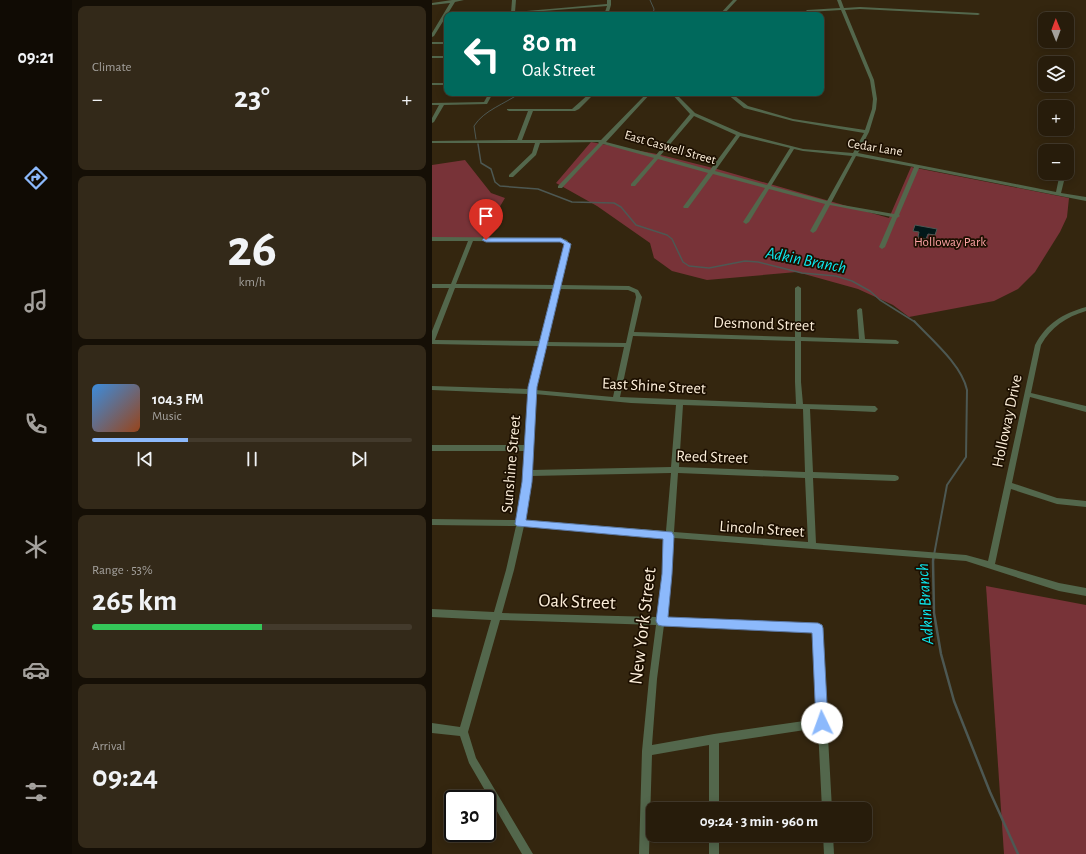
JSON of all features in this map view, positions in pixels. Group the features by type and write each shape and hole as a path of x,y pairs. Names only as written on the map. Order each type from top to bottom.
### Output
{"street":[{"path":"432,4 462,0"},
{"path":"513,12 514,0"},
{"path":"607,12 610,5 609,0"},
{"path":"724,12 734,0"},
{"path":"813,232 867,132 874,109 874,90 866,65 839,0"},
{"path":"447,12 454,1"},
{"path":"529,12 610,5"},
{"path":"807,12 842,8 978,14"},
{"path":"432,36 444,16"},
{"path":"432,43 444,43"},
{"path":"432,57 444,57"},
{"path":"432,84 444,84"},
{"path":"432,104 485,103 489,96"},
{"path":"509,110 573,110 590,96"},
{"path":"560,187 646,96"},
{"name":"Cedar Lane","path":"676,96 693,114 739,134 803,150 855,155 1086,199"},
{"path":"732,96 746,107 793,120 867,132"},
{"path":"432,122 442,104"},
{"path":"519,141 531,110"},
{"path":"633,185 693,114"},
{"path":"686,207 739,134"},
{"path":"511,176 534,154 538,141"},
{"name":"East Caswell Street","path":"432,142 603,142 829,204 897,216"},
{"path":"746,222 793,147"},
{"path":"882,247 897,216 917,166"},
{"path":"1058,194 1061,180"},
{"path":"432,239 471,240 432,339"},
{"name":"Sunshine Street","path":"463,732 510,570 525,503 532,392 543,343 558,288 567,244 561,240 471,240"},
{"path":"432,286 629,288 635,290 638,293 638,297 616,399"},
{"path":"798,288 798,382 803,406 812,546"},
{"name":"Holloway Drive","path":"991,565 1038,345 1042,336 1056,322 1075,312 1086,309"},
{"path":"860,310 862,341"},
{"name":"Desmond Street","path":"631,334 896,342"},
{"path":"432,342 628,345"},
{"name":"East Shine Street","path":"432,388 532,392 616,399 875,409"},
{"path":"1027,394 1086,409"},
{"name":"New York Street","path":"644,854 647,751 653,678 662,621 667,574 680,402"},
{"path":"432,448 529,448"},
{"name":"Reed Street","path":"528,473 674,470 895,478"},
{"path":"1008,485 1057,501 1086,504"},
{"name":"Lincoln Street","path":"432,522 520,524 930,554 966,558 1059,587 1086,592"},
{"name":"Oak Street","path":"432,613 818,628 822,723"},
{"path":"647,751 714,739 822,723 827,802"},
{"path":"432,728 463,732 472,760 528,854"},
{"path":"714,739 714,802"},
{"path":"714,842 714,854"},
{"path":"828,842 829,854"}],"green space":[{"name":"Holloway Park","path":"591,142 657,154 717,169 889,218 911,167 1069,198 1067,217 1060,232 1035,272 1018,289 994,301 909,317 893,305 858,289 797,272 707,280 672,271 654,258 650,243 597,206 556,183"},
{"path":"465,160 491,193 505,198 480,240 432,239 432,165"},
{"path":"986,586 1086,605 1086,854 1004,854"}],"shaded area":[{"path":"915,225 937,229 935,235 928,234 926,239 918,237 919,232 913,231"}],"waterway":[{"name":"Adkin Branch","path":"650,0 654,9 654,12"},
{"name":"Adkin Branch","path":"476,139 474,126 478,120 489,111 516,96"},
{"name":"Adkin Branch","path":"478,144 481,163 491,169 495,182 500,186 538,189 572,202 614,203 621,207 636,225 667,235 672,239 683,262 689,266 709,268 745,261 758,262 802,273 836,276 852,281 870,291 880,300 915,322"},
{"name":"Adkin Branch","path":"915,322 953,362 959,371 967,390 966,457 947,485 934,555"},
{"name":"Adkin Branch","path":"934,554 934,613 941,654 954,701 990,792 1018,854"}],"route":[{"path":"486,240 561,240 565,241 568,246 532,387 527,482 525,503 520,524 669,536 662,621 818,628 822,723"}]}
